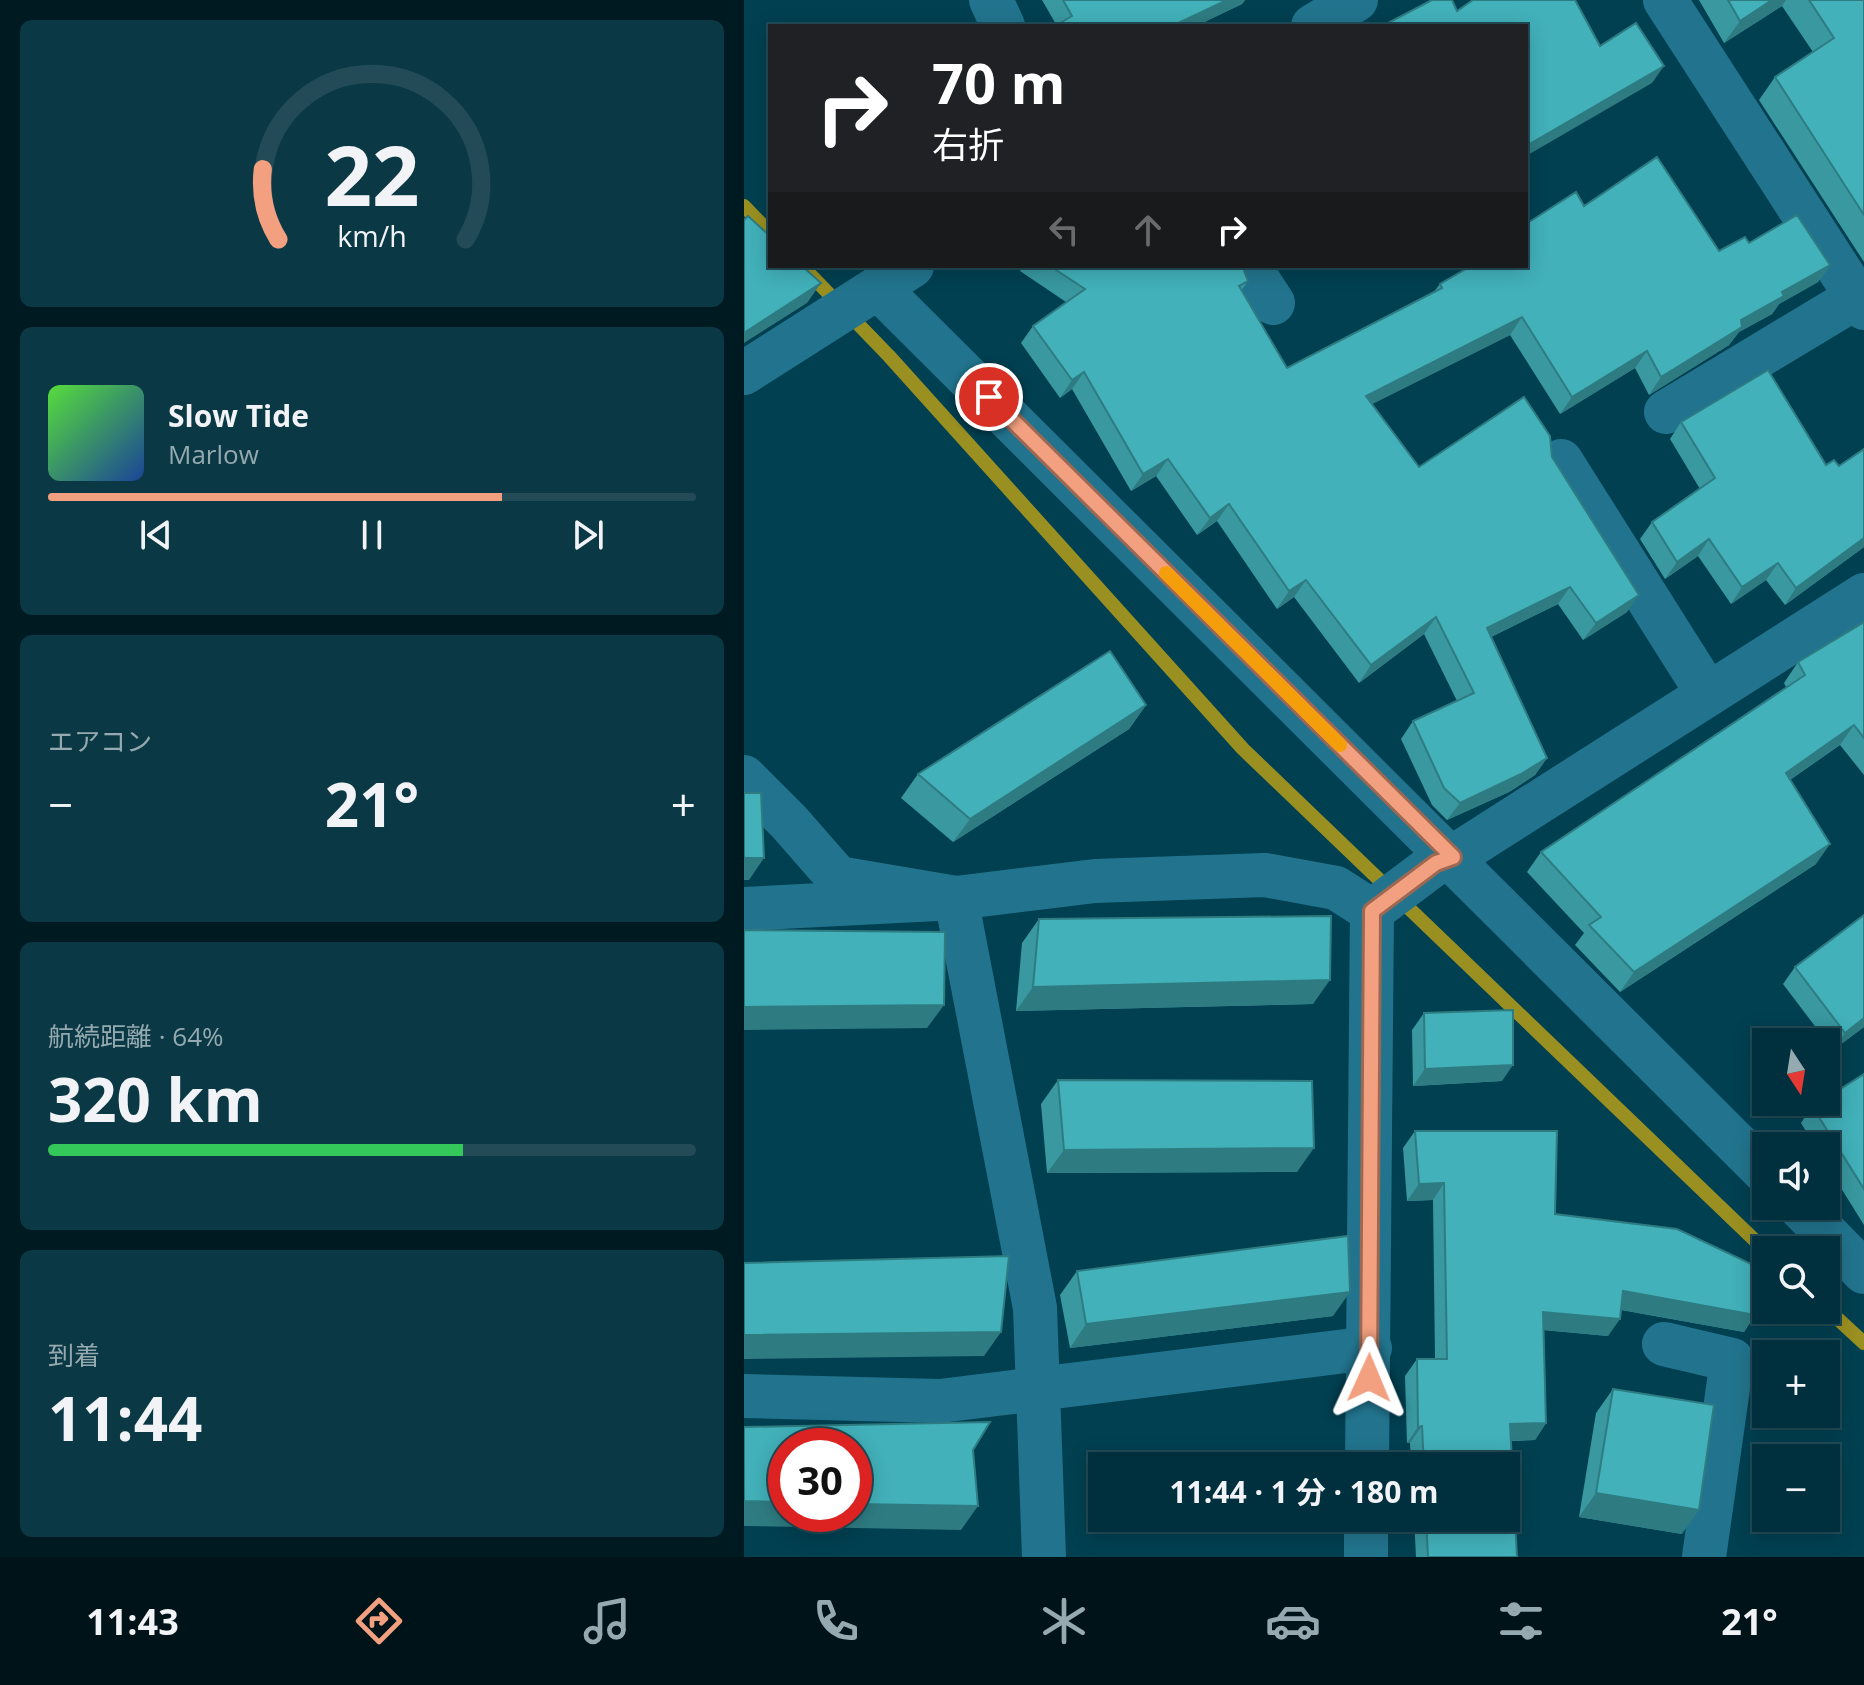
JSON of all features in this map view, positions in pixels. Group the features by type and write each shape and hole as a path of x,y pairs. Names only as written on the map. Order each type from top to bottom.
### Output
{"street":[{"path":"991,0 1002,24"},
{"path":"1316,24 1356,0"},
{"path":"1665,0 1861,302 1666,412"},
{"path":"1250,268 1273,303"},
{"path":"744,373 895,277 1444,860 1752,1159"},
{"path":"1561,461 1708,694"},
{"path":"1372,911 1444,860 1864,595"},
{"path":"744,777 838,878 956,898"},
{"path":"744,909 956,898 1095,881 1265,875 1336,888 1372,911"},
{"path":"956,898 1035,1308 1044,1557"},
{"path":"1367,1452 1372,911"},
{"path":"1813,1220 1864,1272"},
{"path":"1664,1344 1732,1360 1704,1557"},
{"path":"744,1396 940,1401 1370,1348"},
{"path":"1366,1532 1366,1557"}],"building":[{"path":"1063,0 1227,0 1176,24 1064,24 1062,22 1072,16"},
{"path":"1432,0 1452,0 1457,11 1473,0 1575,0 1600,46 1636,23 1664,66 1528,145 1528,24 1386,24"},
{"path":"1728,0 1772,0 1740,21"},
{"path":"1809,0 1864,0 1864,215 1775,77 1834,38"},
{"path":"1657,157 1719,251 1745,237 1749,243 1797,215 1830,265 1782,292 1784,296 1741,320 1742,327 1661,377 1647,351 1572,397 1522,317 1366,396 1419,467 1524,397 1550,436 1552,457 1639,595 1596,623 1570,587 1487,628 1547,758 1460,803 1444,788 1413,721 1474,693 1436,617 1371,665 1306,580 1289,591 1229,504 1210,518 1168,459 1143,474 1084,372 1072,380 1033,326 1085,289 1053,268 1243,268 1248,281 1239,286 1287,368 1442,288 1440,284 1468,268 1528,268 1528,223 1576,192 1584,206"},
{"path":"748,216 768,234 768,268 804,268 821,283 744,333 744,220"},
{"path":"1768,370 1826,465 1834,460 1839,466 1864,449 1864,538 1796,588 1778,563 1742,587 1709,539 1677,562 1652,522 1715,478 1681,422"},
{"path":"1864,622 1864,738 1854,725 1786,773 1830,844 1634,972 1589,925 1601,917 1541,852 1805,675 1798,662"},
{"path":"1110,651 1146,705 970,819 918,774"},
{"path":"744,793 761,793 764,858 744,858"},
{"path":"1864,915 1864,1018 1845,1033 1795,967"},
{"path":"1331,916 1330,980 1033,987 1039,919"},
{"path":"744,930 945,932 944,1005 744,1007"},
{"path":"1513,1010 1513,1065 1425,1069 1424,1013"},
{"path":"1864,1074 1864,1189 1840,1151 1840,1132 1828,1132 1818,1116 1840,1116 1840,1089"},
{"path":"1058,1080 1312,1081 1314,1148 1064,1150"},
{"path":"1415,1131 1557,1131 1555,1214 1677,1229 1752,1264 1752,1314 1623,1291 1620,1319 1543,1312 1546,1423 1510,1424 1511,1452 1423,1452 1422,1426 1418,1427 1417,1359 1447,1359 1444,1183 1419,1184"},
{"path":"1348,1236 1350,1292 1086,1324 1077,1271"},
{"path":"1009,1256 1001,1332 744,1335 744,1263"},
{"path":"1613,1389 1714,1405 1699,1510 1596,1493"},
{"path":"990,1422 973,1450 978,1506 872,1504 872,1428 768,1428 768,1502 744,1501 744,1427"},
{"path":"1427,1532 1516,1532 1517,1557 1428,1557"}],"waterway":[{"path":"744,206 768,231"},
{"path":"804,268 889,356 1243,749 1752,1238"},
{"path":"1840,1321 1864,1343"}],"slow traffic":[{"path":"1166,573 1340,745"}],"route":[{"path":"989,397 1453,857 1436,863 1372,911 1369,1378"}]}
